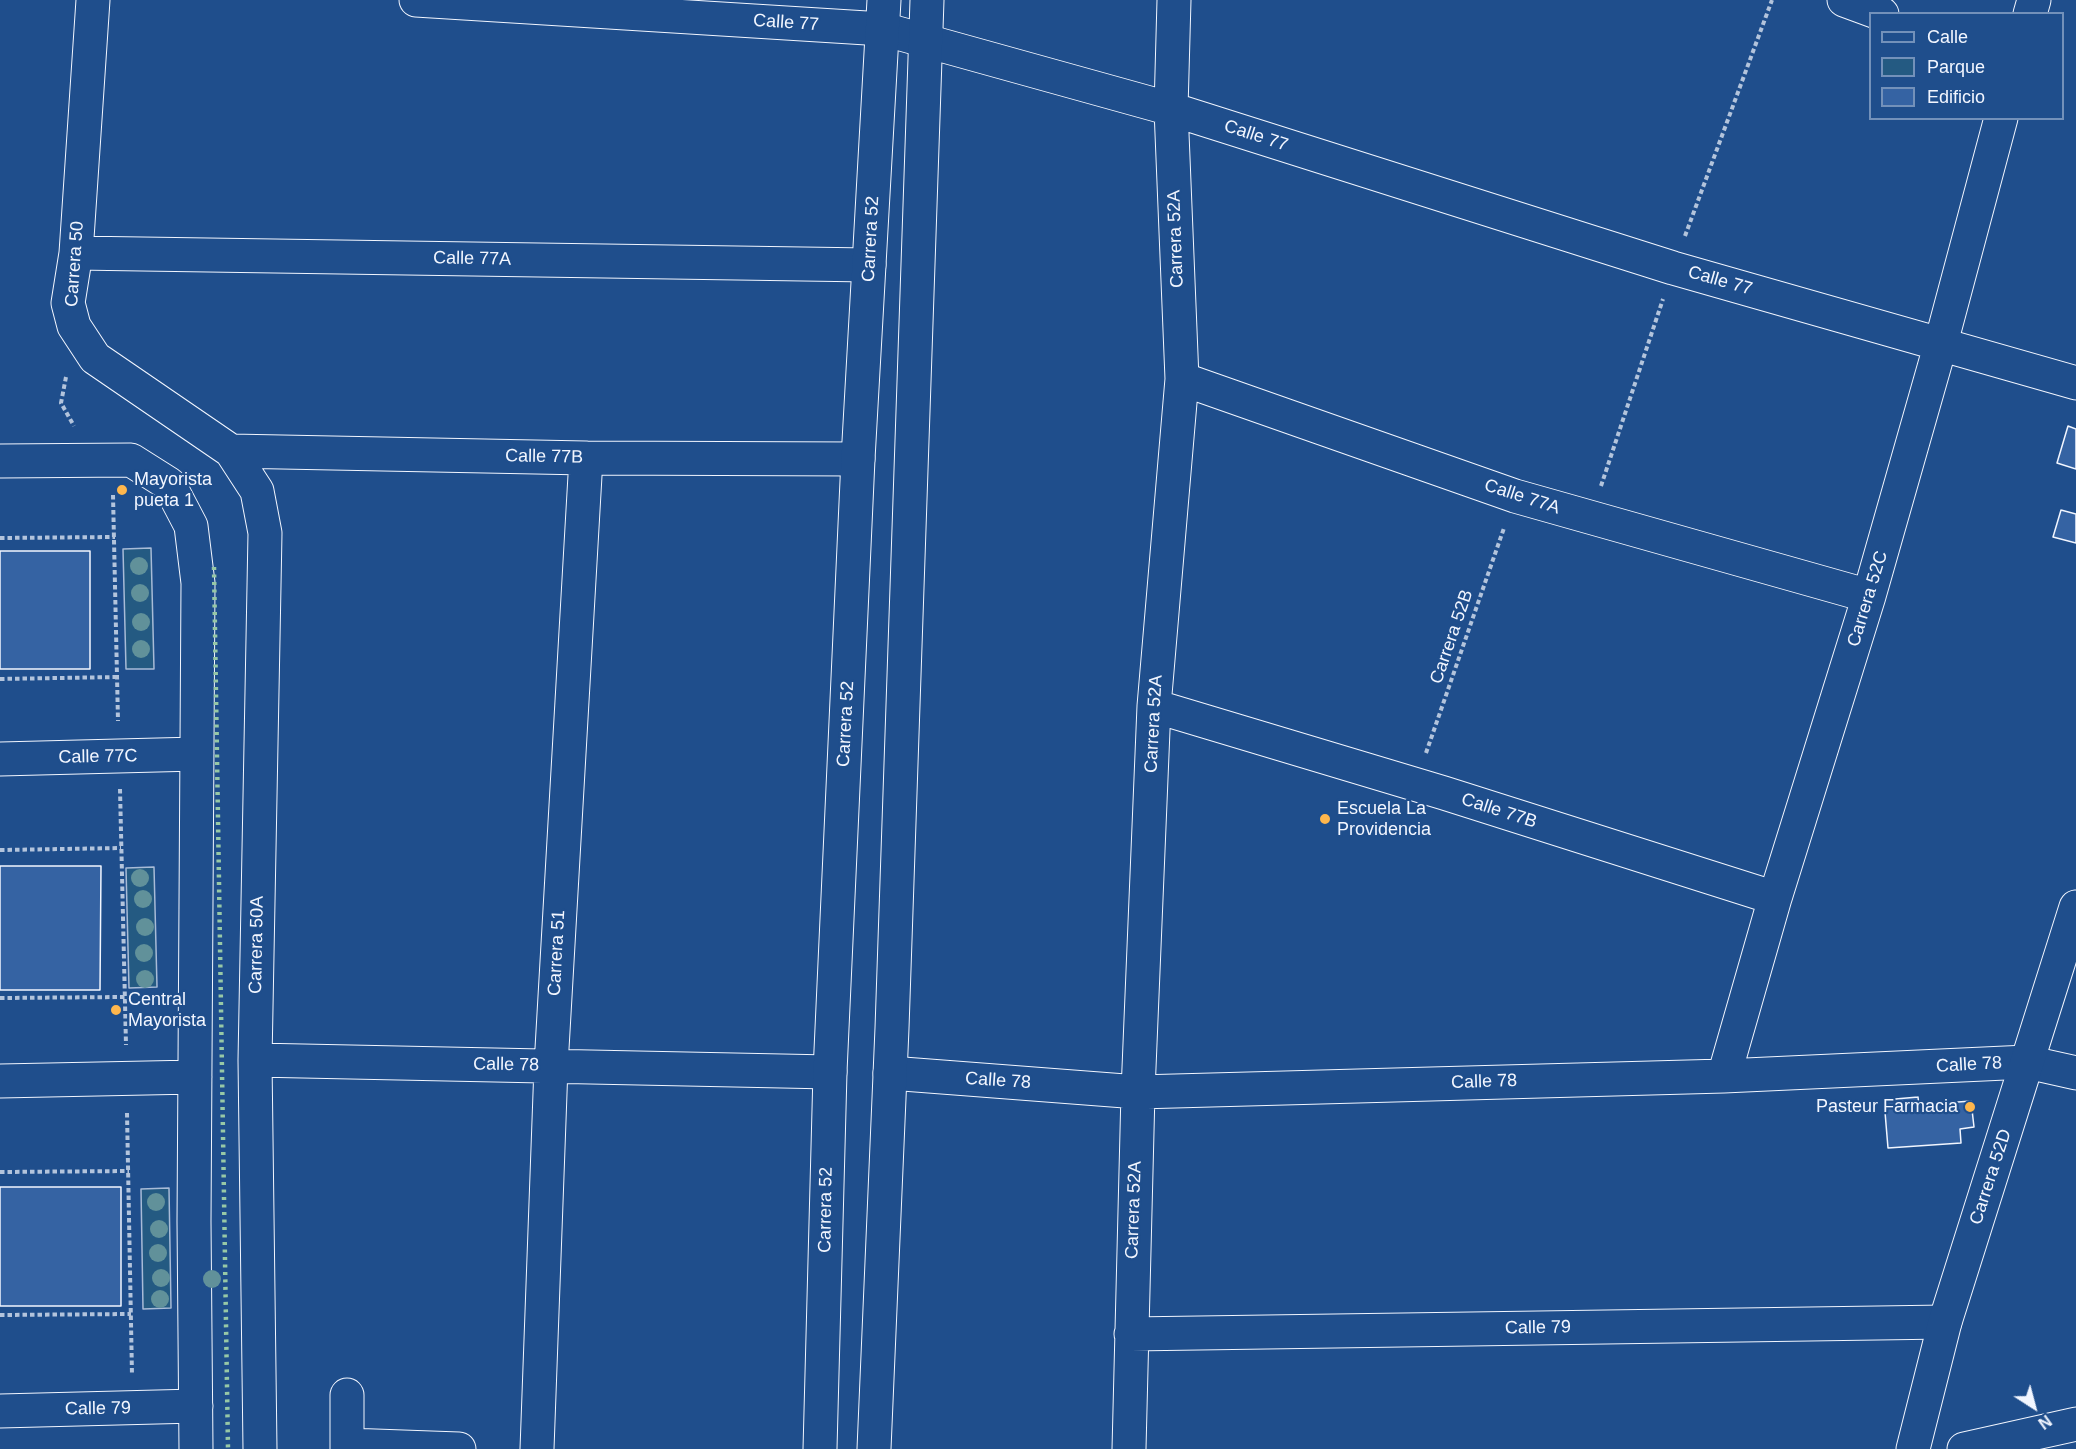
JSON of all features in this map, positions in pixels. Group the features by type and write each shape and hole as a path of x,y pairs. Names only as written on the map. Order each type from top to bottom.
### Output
{"street":[{"name":"Carrera 50","path":"93,0 76,253 68,303 74,326 95,358 231,451"},
{"name":"Calle 77","path":"416,0 883,14 925,41 1171,109 1673,268 2076,383"},
{"path":"874,1449 890,1073 927,0"},
{"name":"Carrera 52A","path":"1129,1449 1138,1092 1154,706 1182,379 1171,109 1174,0"},
{"path":"1844,0 1877,12"},
{"name":"Carrera 52","path":"820,1449 830,1072 858,459 883,14"},
{"name":"Carrera 52C","path":"1724,1076 1775,898 1869,596 1941,343 2000,120"},
{"name":"Calle 77A","path":"76,253 869,265"},
{"name":"Calle 77A","path":"1182,379 1515,496 1869,596"},
{"name":"Calle 77B","path":"231,451 586,458 858,459"},
{"name":"Carrera 50A","path":"231,451 257,491 265,533 255,1060 260,1449"},
{"name":"Carrera 51","path":"537,1449 550,1066 586,458"},
{"path":"0,461 131,460 169,484 191,526 198,583 195,1077 196,1449"},
{"name":"Calle 77B","path":"1154,706 1775,898"},
{"name":"Calle 77C","path":"0,759 197,754"},
{"name":"Carrera 52D","path":"1913,1449 1945,1322 2076,907"},
{"name":"Calle 78","path":"255,1060 830,1072"},
{"name":"Calle 78","path":"890,1073 1138,1092 1724,1076 2027,1062 2076,1073"},
{"path":"0,1081 195,1077"},
{"name":"Calle 79","path":"1131,1334 1945,1322"},
{"path":"347,1395 347,1447 459,1449"},
{"name":"Calle 79","path":"0,1411 196,1406"},
{"path":"1964,1449 2076,1424"}],"path":[{"path":"74,326 61,403 114,498 133,1409"},
{"name":"Carrera 52B","path":"1415,786 1515,496"},
{"path":"0,538 115,537"},
{"path":"0,679 117,677"},
{"path":"0,849 121,848"},
{"path":"0,998 125,997"},
{"path":"0,1172 129,1171"},
{"path":"0,1315 131,1314"}],"green space":[{"path":"151,548 154,669 126,669 123,549"},
{"path":"154,867 157,987 129,988 126,868"},
{"path":"169,1188 171,1308 143,1309 141,1189"}],"building":[{"path":"2068,426 2076,429 2076,469 2057,463"},
{"path":"2061,510 2076,514 2076,543 2053,537"},
{"path":"0,551 90,551 90,669 0,669"},
{"path":"0,866 101,866 100,990 0,990"},
{"path":"1918,1097 1919,1105 1971,1101 1974,1127 1960,1129 1961,1143 1888,1148 1884,1100"},
{"path":"0,1187 121,1187 121,1306 0,1306"}],"hedge":[{"path":"214,567 228,1449"}],"place":[{"name":"Mayorista pueta 1","path":"122,490"},
{"name":"Escuela La Providencia","path":"1325,819"},
{"name":"Central Mayorista","path":"116,1010"},
{"name":"Pasteur Farmacia","path":"1970,1107"}]}
